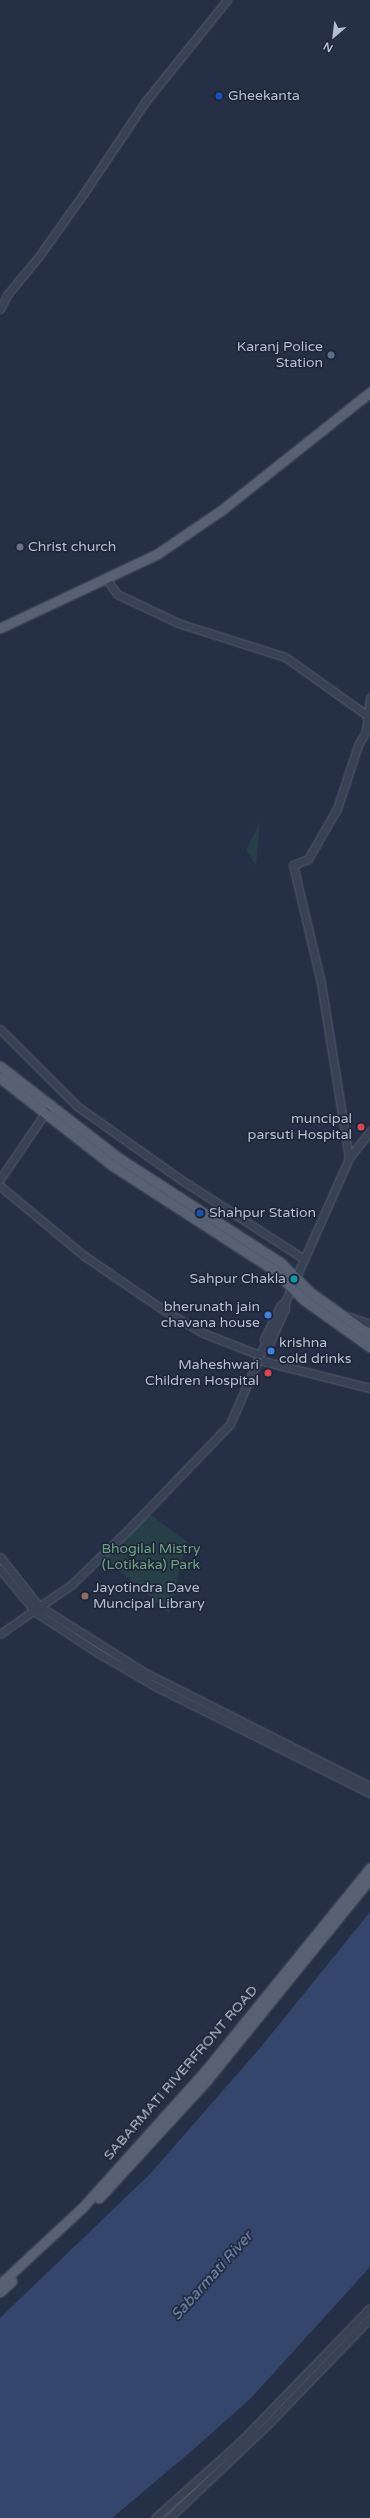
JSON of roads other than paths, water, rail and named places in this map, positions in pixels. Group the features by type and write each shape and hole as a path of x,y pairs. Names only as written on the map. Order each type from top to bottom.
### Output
{"main road":[{"path":"0,628 106,580 157,554 222,510 370,392"},
{"path":"0,1066 119,1158 280,1262 296,1276 310,1292 370,1334"},
{"path":"0,1078 44,1114 113,1166 274,1270 292,1286 304,1300 370,1347"},
{"name":"SABARMATI RIVERFRONT ROAD","path":"0,2284 83,2207 205,2071 370,1868"},
{"name":"SABARMATI RIVERFRONT ROAD","path":"0,2292 88,2211 207,2080 370,1879"}],"street":[{"path":"0,309 7,295 40,254 145,102 227,0"},
{"path":"106,580 117,594 178,623 284,657 366,713 370,720"},
{"path":"349,1158 321,983 293,865 308,858 337,809 358,745 366,731 366,713 370,697"},
{"path":"0,1029 76,1106 185,1183 304,1259"},
{"path":"0,1179 50,1106"},
{"path":"0,1634 37,1609 80,1576 130,1528 230,1424 259,1357 265,1345 270,1342 285,1309 284,1302 349,1158 370,1131"},
{"path":"0,1186 83,1255 153,1303 203,1333 259,1357 370,1384"},
{"path":"0,1191 77,1255 157,1310 202,1336 259,1357 370,1388"},
{"path":"343,1315 370,1324"},
{"path":"362,1341 370,1334"},
{"path":"0,1557 37,1609 144,1672 370,1786"},
{"path":"0,1569 37,1609 100,1654 156,1687 370,1793"},
{"path":"155,2518 273,2414 370,2308"},
{"path":"169,2518 370,2318"}],"water":[{"name":"Sabarmati River","path":"370,1912 370,2267 251,2398 194,2449 112,2518 0,2518 0,2318 151,2173 260,2048"}],"place":[{"name":"Gheekanta","path":"219,96"},
{"name":"Karanj Police Station","path":"331,355"},
{"name":"Christ church","path":"20,547"},
{"name":"muncipal parsuti Hospital","path":"361,1127"},
{"name":"Shahpur Station","path":"200,1213"},
{"name":"Sahpur Chakla","path":"294,1279"},
{"name":"bherunath jain chavana house","path":"268,1315"},
{"name":"krishna cold drinks","path":"271,1351"},
{"name":"Maheshwari Children Hospital","path":"268,1373"},
{"name":"Jayotindra Dave Muncipal Library","path":"85,1596"}],"park label":[{"name":"Bhogilal Mistry (Lotikaka) Park","path":"151,1558"}]}
